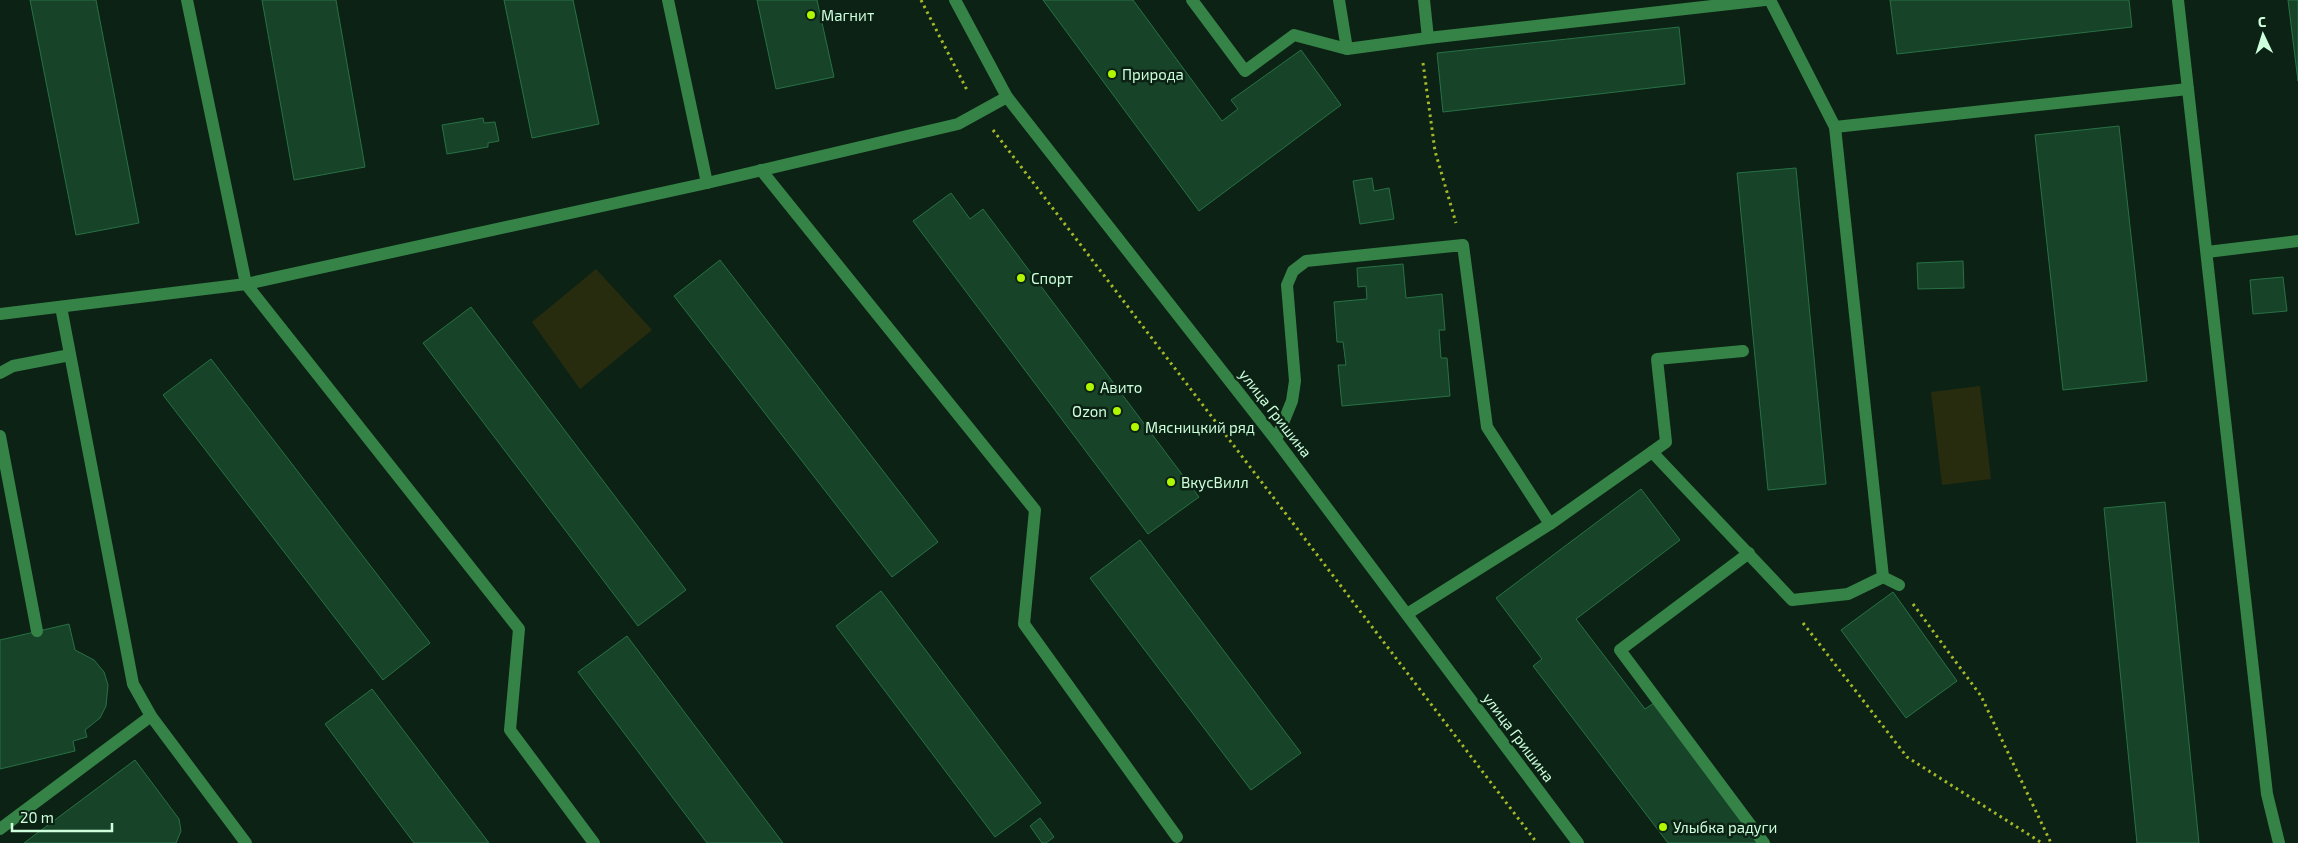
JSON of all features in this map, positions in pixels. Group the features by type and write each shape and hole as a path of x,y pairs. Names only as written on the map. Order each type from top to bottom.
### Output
{"street":[{"path":"187,0 246,284 519,630 510,730 594,843"},
{"path":"668,0 707,182"},
{"name":"улица Гришина","path":"955,0 1007,97 1276,440 1578,843"},
{"path":"1192,0 1245,71 1294,35 1347,49 1740,1 1765,0"},
{"path":"1339,0 1347,49"},
{"path":"1424,0 1424,39"},
{"path":"1770,0 1835,127 1882,577"},
{"path":"2178,0 2268,794 2279,843"},
{"path":"1835,127 2188,89"},
{"path":"0,314 246,284 761,170 958,124 1007,97"},
{"path":"761,170 1035,510 1024,624 1177,837"},
{"path":"2207,252 2298,242"},
{"path":"1276,440 1292,402 1295,381 1287,285 1293,272 1306,261 1462,245 1487,427 1550,524"},
{"path":"61,307 128,666 136,690 151,716 246,843"},
{"path":"1408,614 1550,524 1666,442 1657,359 1743,351"},
{"path":"0,373 13,366 70,355"},
{"path":"0,436 37,631"},
{"path":"1652,452 1792,600 1848,594 1882,577"},
{"path":"1749,554 1620,650 1764,843"},
{"path":"1882,577 1899,585"},
{"path":"0,828 151,716"}],"path":[{"path":"921,0 979,112 1537,843"},
{"path":"1424,39 1434,151 1462,245"},
{"path":"1899,585 1980,696 2051,843"},
{"path":"1798,616 1907,757 2042,843"}],"green space":[{"path":"596,269 652,330 580,389 532,322"},
{"path":"1980,386 1991,479 1942,485 1931,392"}],"building":[{"path":"30,0 96,0 139,223 76,235"},
{"path":"262,0 336,0 365,167 294,180"},
{"path":"504,0 573,0 599,124 532,138"},
{"path":"757,0 817,0 834,77 776,89"},
{"path":"1043,0 1133,0 1222,121 1238,109 1231,100 1301,50 1341,105 1199,211"},
{"path":"1890,0 2129,0 2132,27 1897,54"},
{"path":"2288,0 2298,0 2298,81"},
{"path":"1679,27 1685,84 1443,112 1437,53"},
{"path":"483,118 484,123 495,122 499,141 488,143 488,147 447,154 442,125"},
{"path":"2119,126 2147,381 2063,390 2035,135"},
{"path":"1796,168 1826,484 1768,490 1737,173"},
{"path":"1372,178 1374,191 1389,188 1394,219 1360,224 1353,181"},
{"path":"951,193 970,219 983,209 1199,497 1148,534 913,221"},
{"path":"720,260 938,542 892,577 674,296"},
{"path":"1963,261 1964,288 1918,289 1917,263"},
{"path":"1403,264 1406,298 1442,294 1445,330 1439,330 1441,358 1447,358 1450,396 1342,406 1338,365 1346,365 1343,342 1337,342 1334,302 1367,299 1366,286 1358,287 1357,268"},
{"path":"2283,277 2287,311 2253,314 2250,280"},
{"path":"471,307 686,590 638,626 423,343"},
{"path":"211,359 430,643 383,680 163,395"},
{"path":"1641,489 1680,540 1576,619 1645,709 1654,703 1761,843 1668,843 1533,666 1542,659 1496,598"},
{"path":"2165,502 2199,843 2137,843 2104,508"},
{"path":"1140,540 1301,753 1251,790 1090,578"},
{"path":"881,591 1041,803 995,837 836,626"},
{"path":"1893,592 1957,681 1906,718 1841,630"},
{"path":"69,624 75,650 94,660 104,672 108,685 106,706 100,718 85,730 87,737 73,741 75,751 0,769 0,640"},
{"path":"627,636 783,843 707,843 578,672"},
{"path":"372,689 489,843 414,843 325,724"},
{"path":"135,760 179,819 181,831 176,843 24,843"},
{"path":"1040,818 1054,837 1046,843 1042,843 1030,826"}],"place":[{"name":"Магнит","path":"811,15"},
{"name":"Природа","path":"1112,74"},
{"name":"Спорт","path":"1021,278"},
{"name":"Авито","path":"1090,387"},
{"name":"Ozon","path":"1117,411"},
{"name":"Мясницкий ряд","path":"1135,427"},
{"name":"ВкусВилл","path":"1171,482"},
{"name":"Улыбка радуги","path":"1663,827"}]}
